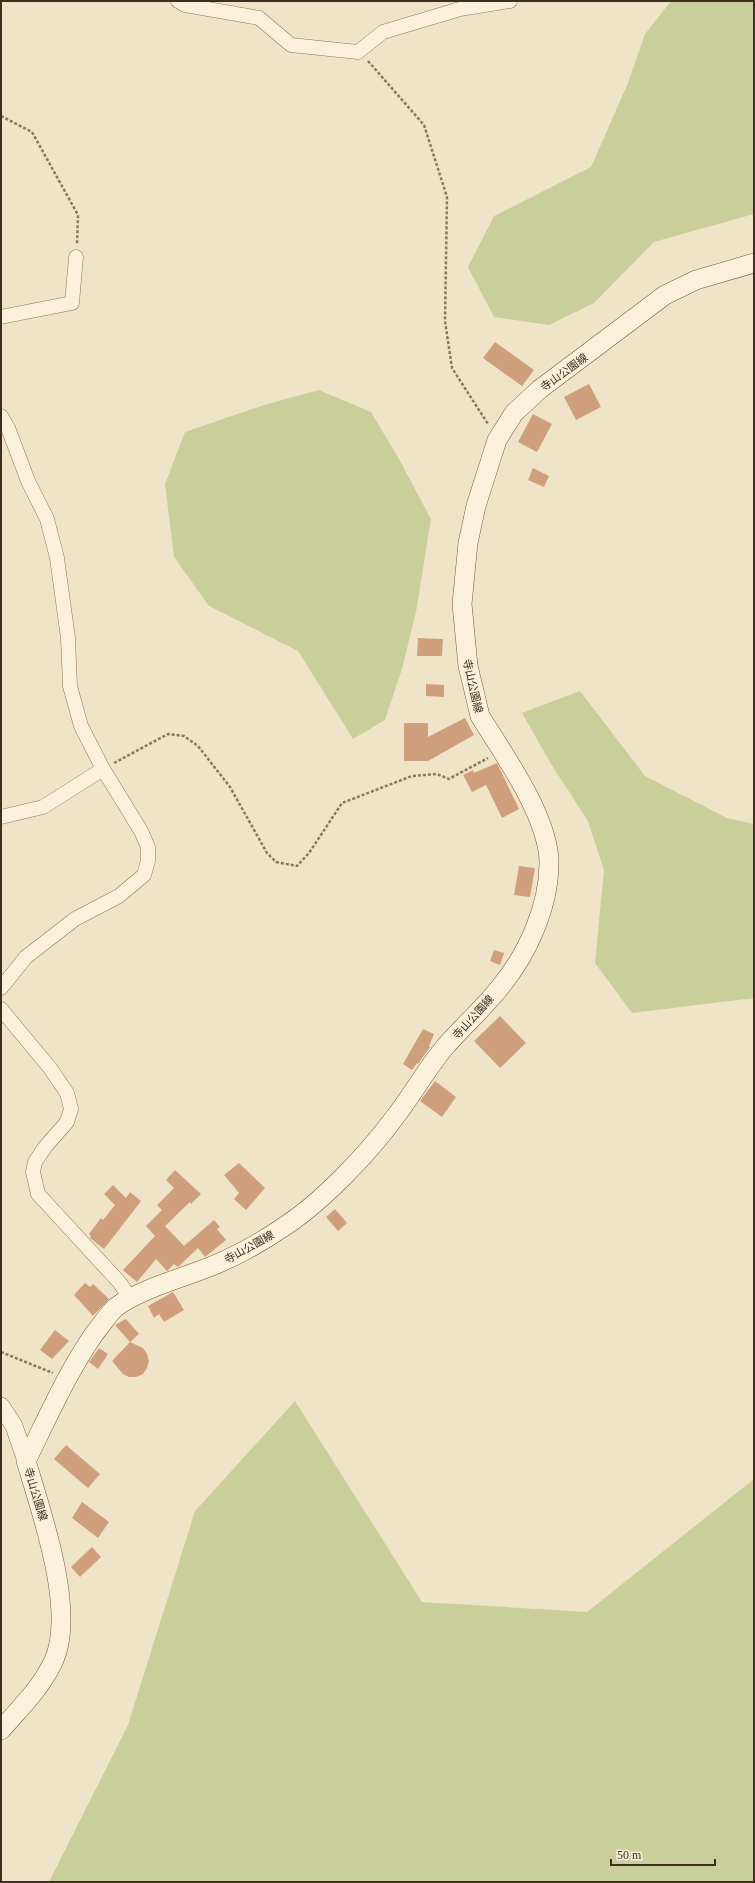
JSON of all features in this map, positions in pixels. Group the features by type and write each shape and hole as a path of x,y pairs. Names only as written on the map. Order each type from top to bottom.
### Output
{"main road":[{"name":"寺山公園線","path":"1,1730 41,1684 55,1659 61,1622 57,1581 46,1526 26,1461 81,1353 115,1309 130,1298 234,1256 272,1235 302,1214 327,1192 375,1142 395,1118 444,1049 501,986 526,949 541,910 547,886 549,864 548,844 544,828 502,751 480,716 474,700 465,647 462,604 468,543 476,506 497,440 514,413 540,389 665,295 696,280 754,263"}],"street":[{"path":"178,1 185,5 259,18 290,45 358,52 384,32 460,9 510,1"},
{"path":"1,317 72,303 76,257"},
{"path":"1,416 8,428 28,481 47,519 57,558 67,631 70,686 81,726 103,769 129,809 148,847 148,861 144,875 119,896 75,919 26,956 1,988"},
{"path":"1,817 43,807 103,769"},
{"path":"1,1009 50,1068 67,1092 71,1109 67,1122 45,1147 36,1162 33,1172 38,1194 120,1283 130,1298"},
{"path":"1,1406 14,1426 26,1461"}],"path":[{"path":"358,52 369,62 424,125 447,197 445,321 452,368 497,440"},
{"path":"1,116 32,132 78,215 76,257"},
{"path":"103,769 168,734 184,736 198,746 230,787 267,853 276,862 297,866 308,853 342,803 412,776 437,774 449,779 502,751"},
{"path":"1,1352 55,1374"}],"green space":[{"path":"671,1 754,1 754,214 654,242 594,303 549,325 494,317 468,267 494,216 591,167 628,83 645,34"},
{"path":"319,390 371,412 399,459 431,519 416,612 402,669 385,720 353,739 298,651 209,606 174,557 165,484 185,432 264,405"},
{"path":"580,691 645,776 727,818 754,824 754,998 632,1013 595,963 604,870 588,821 551,764 522,713"},
{"path":"295,1401 422,1602 587,1612 754,1479 754,1882 49,1882 128,1725 195,1511"}],"building":[{"path":"495,342 534,370 522,386 483,358"},
{"path":"589,384 601,407 576,420 564,397"},
{"path":"533,414 552,424 537,452 518,442"},
{"path":"533,468 549,476 544,487 528,480"},
{"path":"418,638 443,639 442,656 417,656"},
{"path":"426,684 444,685 444,697 426,696"},
{"path":"465,718 474,735 428,761 404,761 404,723 428,723 428,737"},
{"path":"497,763 519,809 502,818 486,785 472,792 463,775 473,770 474,773"},
{"path":"519,866 535,868 530,897 514,895"},
{"path":"494,950 504,953 500,965 490,961"},
{"path":"500,1016 526,1043 500,1068 474,1041"},
{"path":"423,1029 434,1034 429,1046 430,1047 412,1070 403,1064"},
{"path":"435,1081 456,1097 442,1117 420,1101"},
{"path":"239,1163 265,1188 246,1210 234,1199 239,1193 224,1175"},
{"path":"175,1170 201,1194 191,1204 190,1202 165,1226 184,1246 214,1220 220,1227 217,1229 226,1240 205,1257 198,1248 178,1267 174,1264 167,1271 156,1259 137,1282 123,1270 155,1236 146,1226 162,1210 157,1205 174,1188 166,1180"},
{"path":"113,1185 126,1198 130,1192 141,1201 104,1249 90,1238 91,1236 89,1234 101,1218 103,1220 115,1205 104,1194"},
{"path":"335,1209 347,1223 338,1231 326,1217"},
{"path":"85,1283 90,1287 93,1284 109,1299 93,1316 74,1295"},
{"path":"173,1292 184,1310 164,1322 159,1314 154,1318 148,1306"},
{"path":"126,1319 139,1334 130,1342 115,1325"},
{"path":"55,1330 69,1341 52,1359 40,1350"},
{"path":"130,1342 143,1348 149,1361 143,1374 136,1377 129,1377 123,1374 112,1361"},
{"path":"99,1348 108,1354 98,1369 89,1362"},
{"path":"66,1445 100,1474 88,1488 54,1459"},
{"path":"82,1502 109,1522 98,1538 72,1518"},
{"path":"92,1547 101,1557 80,1577 71,1567"}]}
